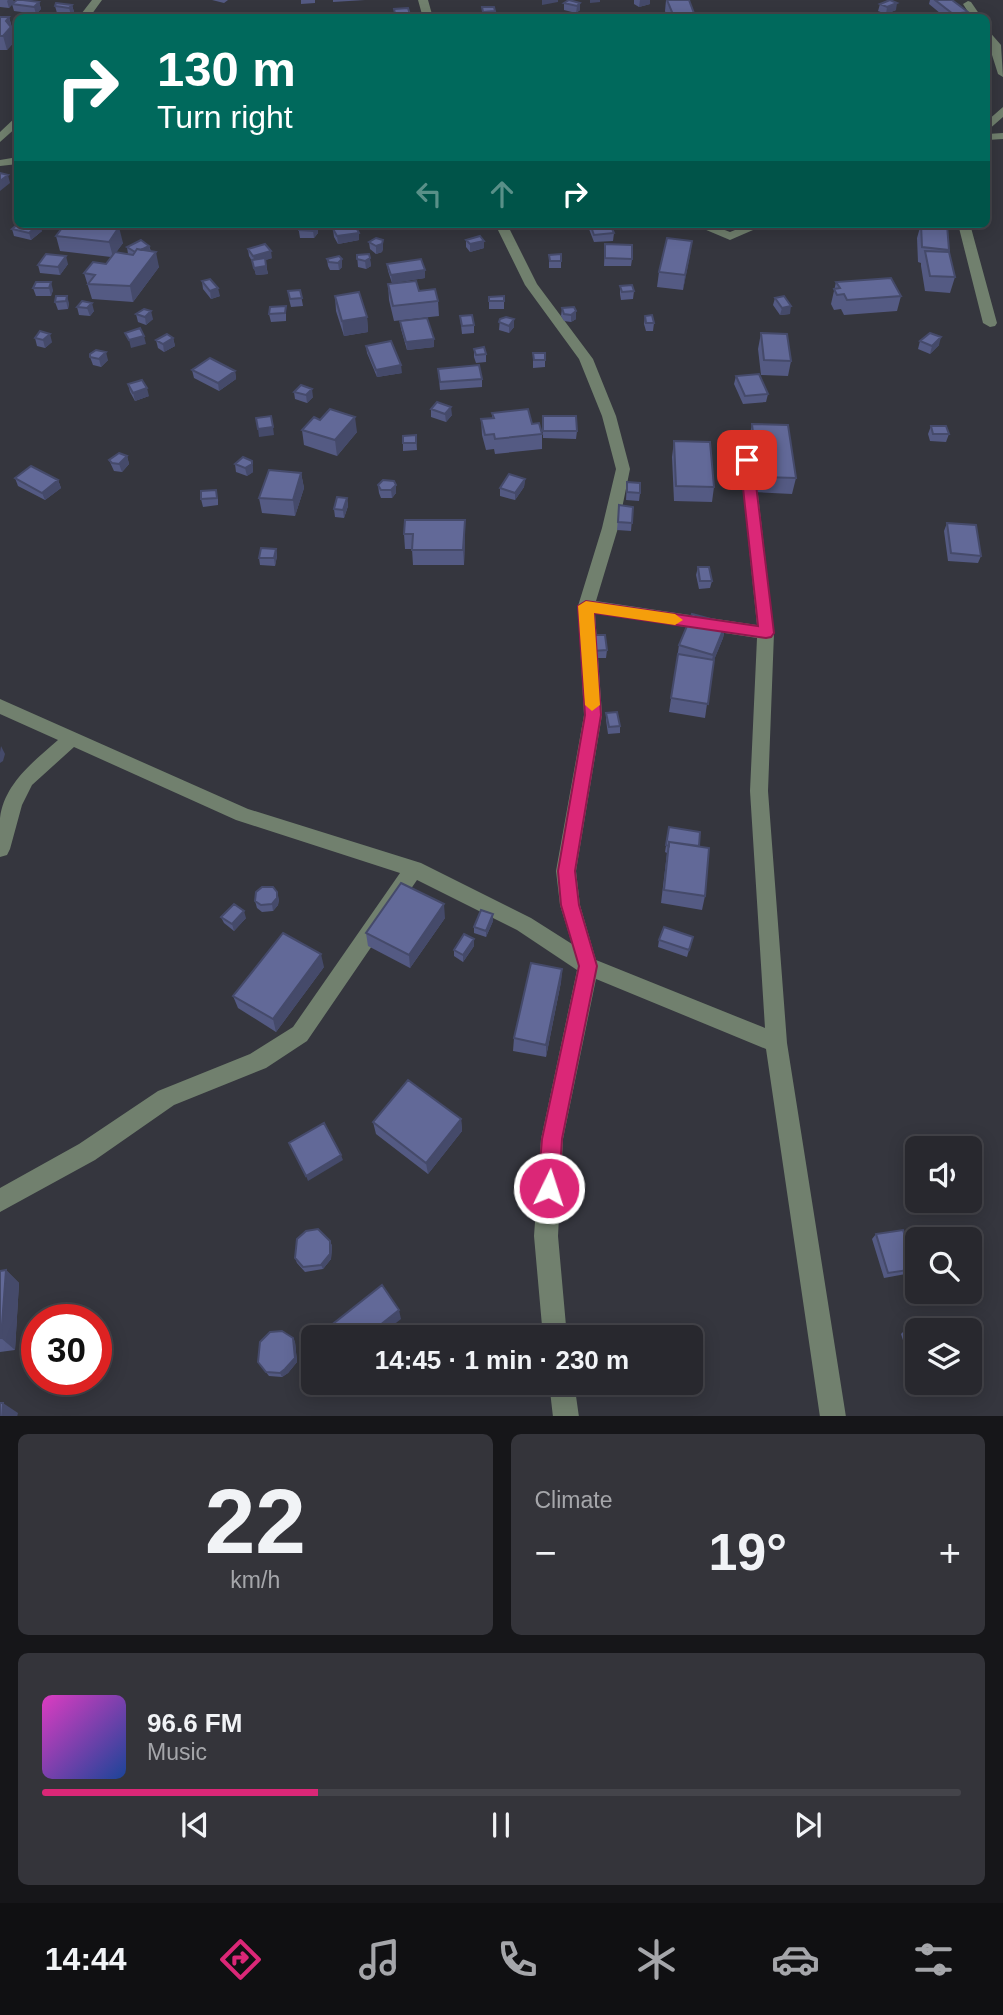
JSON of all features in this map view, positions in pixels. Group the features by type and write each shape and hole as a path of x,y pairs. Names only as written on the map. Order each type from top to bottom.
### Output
{"street":[{"path":"86,14 97,0"},
{"path":"968,4 974,14"},
{"path":"990,37 996,46 1003,74"},
{"path":"990,125 1003,110"},
{"path":"0,139 14,123"},
{"path":"504,228 531,285 586,359 609,416 623,469 610,528 586,606 593,715 566,871 570,905 588,966 552,1139 546,1236 554,1325"},
{"path":"709,228 730,236 751,228"},
{"path":"965,228 990,323"},
{"path":"747,460 766,633 759,791 776,1043 833,1416"},
{"path":"586,606 766,633"},
{"path":"0,705 243,815 414,869 524,924 588,966 776,1043"},
{"path":"0,849 13,804 26,780 72,738"},
{"path":"0,1202 87,1152 166,1098 258,1061 300,1034 414,869"},
{"path":"563,1395 566,1416"}],"building":[{"path":"17,0 39,2 34,7 12,4"},
{"path":"569,0 580,3 577,6 564,3"},
{"path":"667,0 689,0 694,14 673,14"},
{"path":"890,0 897,3 887,7 880,4"},
{"path":"935,0 952,0 968,12 953,14"},
{"path":"56,3 72,5 69,8 55,6"},
{"path":"482,7 494,7 495,11 483,12"},
{"path":"408,8 410,14 395,14 394,9"},
{"path":"0,17 9,17 6,21 11,27 3,36 0,36"},
{"path":"0,173 8,175 0,181"},
{"path":"14,227 35,228 29,233 12,229"},
{"path":"62,228 118,228 109,242 56,236"},
{"path":"299,228 315,228 313,231"},
{"path":"356,228 359,233 337,236 333,229"},
{"path":"591,228 612,228 614,233 594,235"},
{"path":"921,228 947,228 949,250 922,247"},
{"path":"480,236 484,241 470,244 466,240"},
{"path":"376,238 383,240 382,244 376,246 369,242"},
{"path":"667,238 692,241 685,275 659,272"},
{"path":"141,240 149,246 135,252 127,247"},
{"path":"265,244 271,251 253,256 248,249"},
{"path":"605,244 632,245 632,259 605,258"},
{"path":"137,249 156,252 130,286 88,284 95,275 84,273 93,262 106,264 115,252 133,255"},
{"path":"925,251 949,252 955,277 930,276"},
{"path":"46,254 66,256 58,267 38,265"},
{"path":"369,254 370,258 365,261 357,259 357,255"},
{"path":"561,254 561,261 550,261 549,255"},
{"path":"339,256 342,259 338,263 329,262 327,259"},
{"path":"265,258 266,266 254,268 252,260"},
{"path":"421,259 425,270 391,275 387,264"},
{"path":"891,278 901,296 847,300 844,294 837,295 834,289 840,288 836,282"},
{"path":"210,279 218,288 210,291 202,281"},
{"path":"416,281 419,291 435,289 438,301 393,306 388,284"},
{"path":"36,282 51,282 49,288 33,288"},
{"path":"632,285 634,291 622,292 620,286"},
{"path":"300,290 302,298 290,299 288,291"},
{"path":"359,292 367,317 342,321 335,296"},
{"path":"56,296 67,296 66,301 55,302"},
{"path":"504,296 504,301 489,301 489,297"},
{"path":"784,296 791,306 782,308 775,298"},
{"path":"82,301 92,303 87,308 77,307"},
{"path":"286,306 285,313 269,314 270,307"},
{"path":"574,307 576,311 571,315 564,314 562,308"},
{"path":"144,309 151,311 145,317 136,314"},
{"path":"472,315 474,325 462,326 460,316"},
{"path":"652,315 654,323 646,323 645,316"},
{"path":"506,317 514,319 509,326 499,322"},
{"path":"427,318 434,339 406,342 400,321"},
{"path":"140,328 144,336 129,340 125,333"},
{"path":"40,331 50,334 43,340 35,338"},
{"path":"761,333 787,334 791,361 764,360"},
{"path":"930,333 941,337 932,346 920,341"},
{"path":"167,334 173,338 163,344 156,340"},
{"path":"391,341 401,365 376,370 366,346"},
{"path":"484,347 486,354 476,355 474,349"},
{"path":"96,350 106,352 99,359 90,357"},
{"path":"533,353 545,353 545,360 534,360"},
{"path":"210,358 235,371 218,383 192,370"},
{"path":"479,365 482,379 440,382 438,369"},
{"path":"759,374 768,394 745,396 736,376"},
{"path":"142,380 147,388 133,393 128,384"},
{"path":"301,385 312,389 306,395 294,392"},
{"path":"437,402 451,407 445,414 431,409"},
{"path":"330,409 355,417 335,440 302,430 314,417 320,420"},
{"path":"528,409 532,424 539,423 542,434 495,439 494,434 485,435 481,419 494,418 492,413"},
{"path":"271,416 273,427 258,429 256,418"},
{"path":"543,416 576,416 577,431 543,431"},
{"path":"752,424 788,425 796,478 758,477"},
{"path":"931,426 946,426 949,434 933,434"},
{"path":"416,435 416,443 403,443 403,436"},
{"path":"674,441 710,442 714,487 676,486"},
{"path":"119,453 127,456 119,464 109,460"},
{"path":"243,457 252,461 252,464 245,468 235,464"},
{"path":"31,466 58,480 42,493 15,478"},
{"path":"269,470 301,473 293,500 259,498"},
{"path":"509,474 525,479 515,493 500,488"},
{"path":"383,480 394,481 396,485 391,490 381,490 378,485"},
{"path":"627,482 640,483 640,493 627,492"},
{"path":"216,490 217,498 201,499 201,491"},
{"path":"337,497 347,498 343,510 334,509"},
{"path":"619,505 633,507 632,523 618,522"},
{"path":"405,520 465,520 463,550 412,550 413,534 404,534"},
{"path":"947,523 976,525 981,556 951,553"},
{"path":"261,548 276,549 274,558 259,558"},
{"path":"698,567 709,567 712,581 700,581"},
{"path":"692,614 726,623 713,655 679,645"},
{"path":"592,635 605,635 607,650 593,651"},
{"path":"678,654 714,660 708,704 671,698"},
{"path":"617,712 620,726 609,727 606,713"},
{"path":"669,827 700,832 699,846 669,842 669,846 666,845"},
{"path":"669,842 709,848 705,896 664,890"},
{"path":"401,883 444,904 409,955 366,933"},
{"path":"262,887 273,887 277,892 277,898 272,904 261,905 255,901 256,892"},
{"path":"234,904 244,911 232,924 221,917"},
{"path":"481,910 493,914 486,931 474,927"},
{"path":"664,927 693,937 689,950 659,940"},
{"path":"283,933 321,954 273,1019 233,996"},
{"path":"464,934 474,939 463,955 454,950"},
{"path":"531,963 562,969 546,1045 514,1038"},
{"path":"408,1080 461,1119 426,1163 373,1122"},
{"path":"324,1123 341,1155 306,1176 289,1143"},
{"path":"318,1229 330,1241 330,1254 321,1265 303,1267 295,1258 297,1239 306,1231"},
{"path":"903,1230 905,1270 888,1273 876,1234"},
{"path":"6,1270 1,1338 0,1338 0,1271"},
{"path":"382,1285 399,1310 380,1325 332,1325"},
{"path":"282,1331 293,1338 295,1358 280,1373 266,1372 258,1362 260,1342 270,1332"},
{"path":"0,1403 3,1403 2,1416"}],"slow traffic":[{"path":"592,705 586,606 675,620"}],"route":[{"path":"549,1188 552,1139 588,966 570,905 566,871 593,715 586,606 766,633 747,460"}]}
